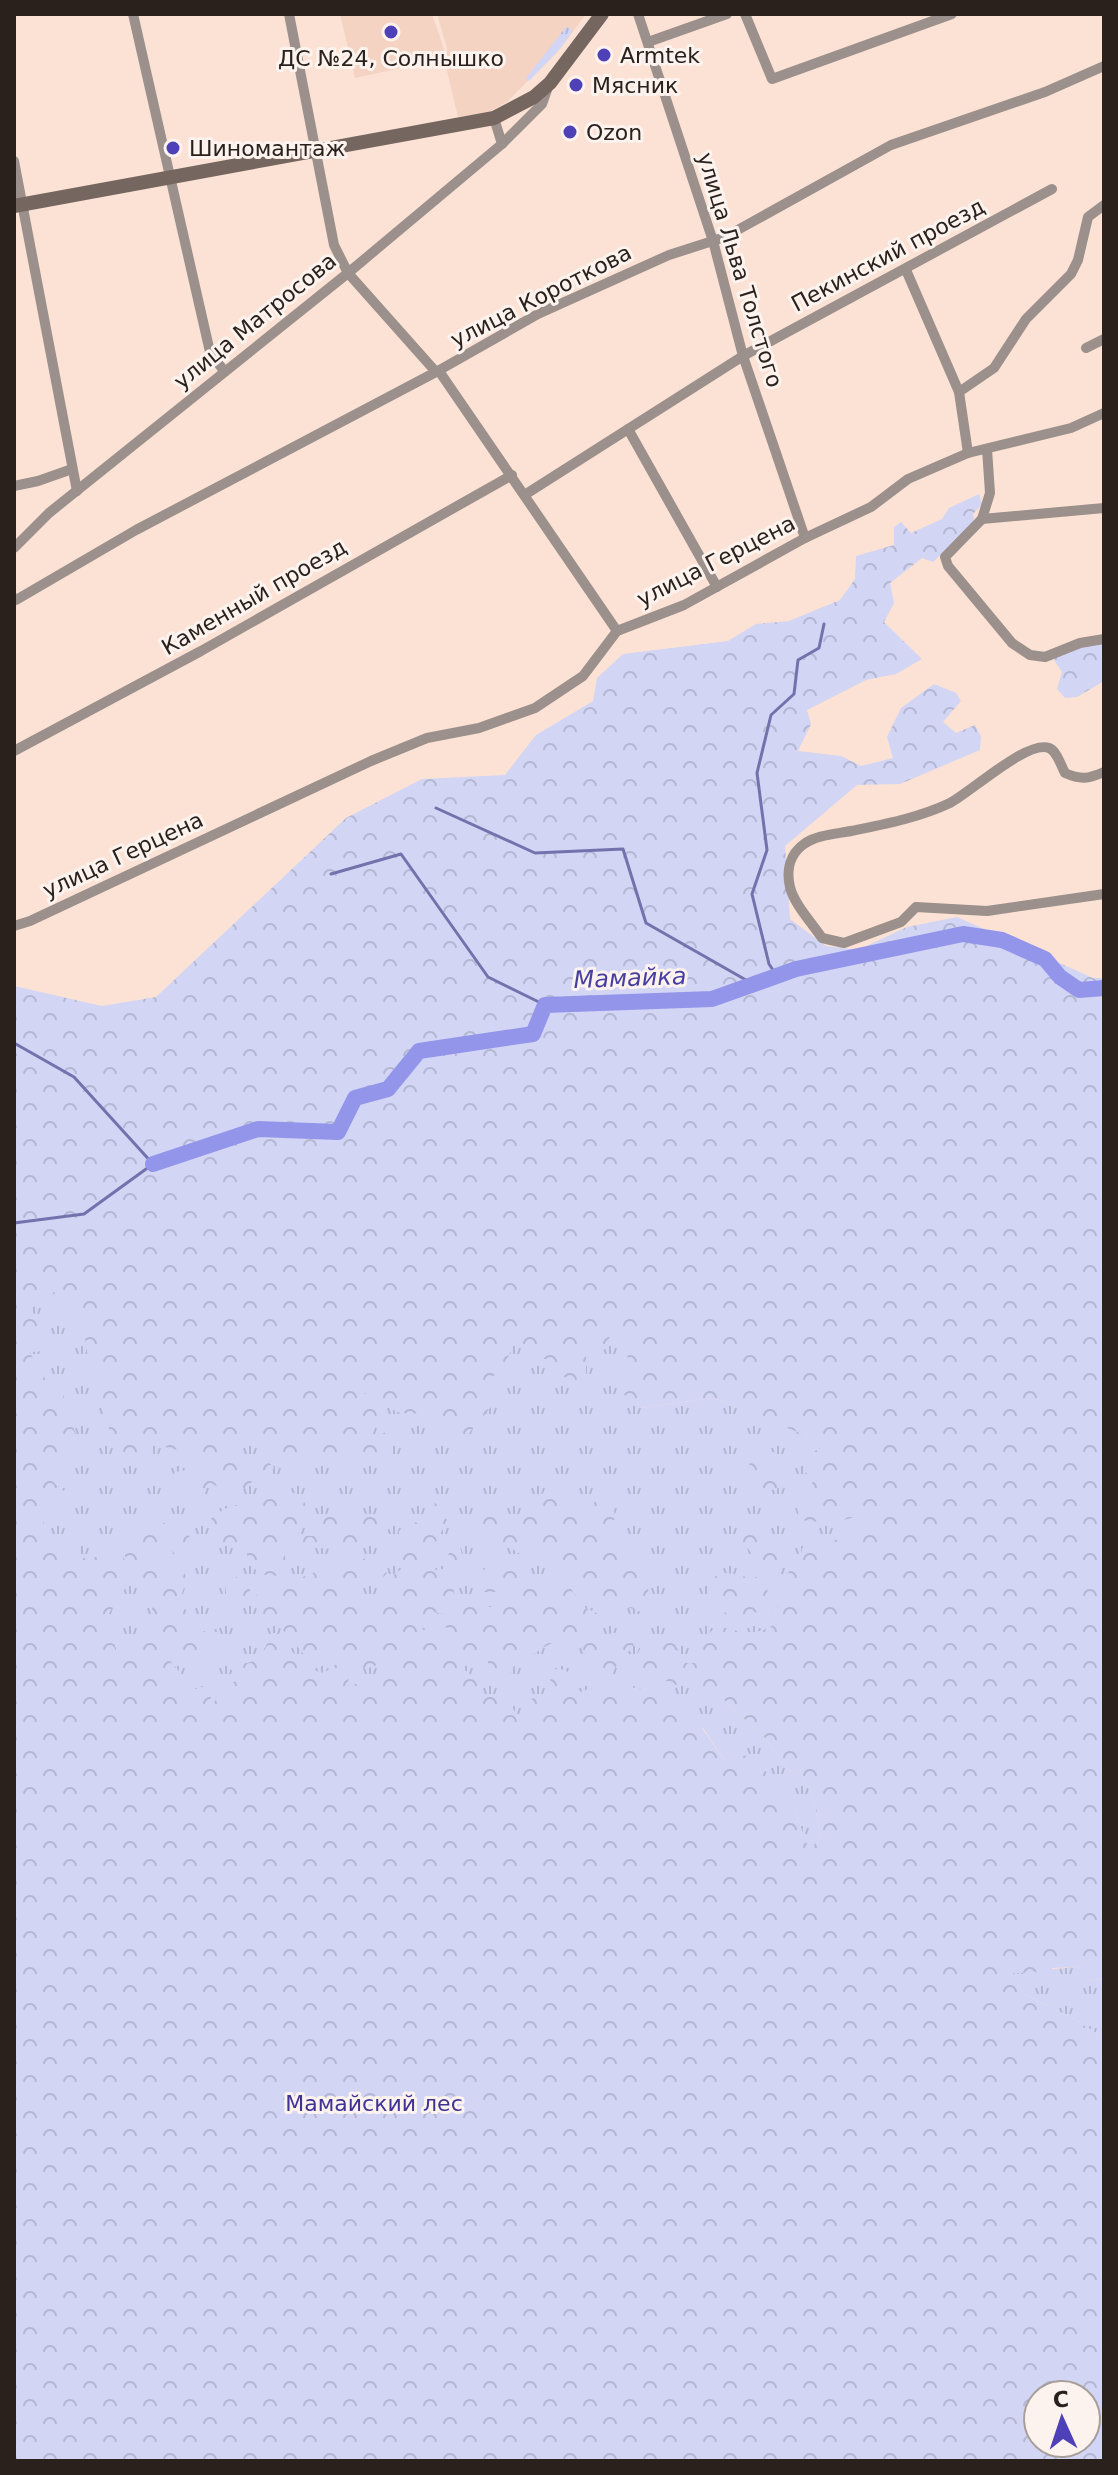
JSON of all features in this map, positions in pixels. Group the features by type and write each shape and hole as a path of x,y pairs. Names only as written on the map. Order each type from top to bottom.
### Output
{"main road":[{"path":"19,205 494,118 534,97 550,83 602,14"}],"street":[{"path":"133,14 210,352 224,371"},
{"path":"289,14 334,245 348,273 437,371 526,494 617,631"},
{"name":"улица Льва Толстого","path":"638,14 713,241 743,356 805,538"},
{"path":"648,42 727,14"},
{"path":"745,14 772,79 952,14"},
{"name":"улица Короткова","path":"14,598 16,600 136,530 437,371 538,314 669,255 713,241 891,145 1045,92 1104,66"},
{"name":"улица Матросова","path":"14,548 49,513 348,273 502,144 542,104 550,83"},
{"path":"494,118 502,144"},
{"path":"14,161 19,205 77,491"},
{"name":"Пекинский проезд","path":"743,356 1052,189"},
{"path":"959,392 994,368 1026,319 1071,274 1078,260 1088,217 1104,205"},
{"path":"906,270 959,392 968,453"},
{"path":"1086,348 1104,339"},
{"path":"526,494 743,356"},
{"name":"улица Герцена","path":"14,926 371,761 427,738 479,728 535,708 583,676 617,631 684,605 805,538 871,507 908,479 968,453 1071,428 1104,413"},
{"path":"628,429 717,587"},
{"path":"987,449 990,493 982,519 945,557 948,566 1012,643 1030,655 1045,657 1080,643 1104,639"},
{"path":"14,486 72,469"},
{"name":"Каменный проезд","path":"14,751 201,651 512,475"},
{"path":"982,519 1104,508"},
{"path":"1104,772 1085,780 1075,777 1065,773 1054,751 1047,747 1036,749 1003,765 953,801 916,817 811,840 794,854 789,863 791,890 822,938 844,943 901,922 916,907 987,911 1104,894"}],"shaded area":[{"name":"ДС №24, Солнышко","path":"340,14 432,14 444,49 443,59 355,78"},
{"path":"437,14 586,14 560,49 507,102 489,112 458,117 447,71 447,48"}],"green space":[{"path":"566,27 572,32 529,81 526,78"},
{"name":"Мамайский лес","path":"979,494 982,504 973,514 975,524 933,562 922,558 890,583 894,603 884,622 922,659 896,674 866,680 807,710 811,724 798,751 841,756 861,766 893,758 887,737 901,708 934,684 956,693 961,701 943,722 956,733 975,725 981,736 980,750 900,784 857,785 785,846 790,919 826,946 858,950 907,927 957,917 1093,978 1104,978 1104,1978 1092,1981 1077,1967 1052,1968 1055,1981 1047,1985 1036,1972 1001,1974 1017,1983 1024,1994 1104,2038 1104,2461 14,2461 14,986 102,1006 156,997 346,818 422,779 505,775 536,735 593,701 597,678 623,654 728,641 756,624 789,621 840,600 855,579 856,556 894,545 894,527 901,522 911,533 942,519 949,508","holes":["54,1292 74,1304 76,1317 84,1331 88,1358 96,1369 116,1456 120,1458 132,1454 151,1460 156,1457 148,1447 151,1444 194,1457 208,1477 203,1479 182,1470 174,1473 181,1495 204,1498 206,1487 211,1483 225,1491 247,1488 252,1481 257,1484 270,1479 274,1467 265,1460 220,1453 222,1447 241,1439 270,1451 284,1452 320,1464 390,1456 393,1448 387,1432 371,1437 377,1412 364,1392 381,1407 426,1414 440,1423 447,1433 465,1438 491,1407 493,1402 488,1383 506,1361 515,1340 520,1340 522,1357 537,1360 552,1358 560,1367 554,1370 556,1375 576,1380 586,1375 586,1354 599,1354 607,1347 612,1328 631,1345 618,1389 640,1408 713,1398 825,1443 807,1458 804,1470 813,1482 806,1493 796,1498 798,1513 802,1520 827,1522 864,1513 870,1516 871,1524 850,1535 802,1548 800,1560 786,1575 787,1593 783,1605 771,1608 774,1624 768,1628 747,1632 718,1625 700,1642 698,1663 682,1663 683,1656 677,1650 676,1637 671,1633 654,1642 644,1641 632,1659 634,1671 640,1677 663,1679 675,1685 681,1683 681,1672 721,1697 764,1737 788,1769 803,1776 815,1803 820,1839 809,1850 794,1808 752,1754 724,1760 702,1728 693,1732 690,1717 681,1704 656,1685 645,1689 604,1684 574,1694 571,1691 572,1674 555,1669 550,1673 551,1704 537,1696 527,1702 523,1709 527,1719 522,1726 511,1704 502,1701 499,1695 479,1695 476,1679 449,1657 456,1645 460,1650 488,1658 488,1686 508,1678 514,1666 562,1639 572,1641 585,1651 588,1667 594,1674 610,1676 621,1655 633,1649 634,1640 620,1632 601,1635 599,1631 604,1626 600,1615 582,1606 572,1590 554,1579 529,1581 501,1560 481,1573 482,1592 504,1592 517,1602 516,1606 468,1606 438,1625 451,1629 451,1632 437,1635 426,1632 418,1625 420,1620 434,1612 448,1615 460,1603 454,1592 462,1557 459,1543 450,1548 445,1569 429,1570 431,1547 447,1520 437,1504 433,1503 433,1515 426,1524 412,1522 399,1531 402,1568 390,1579 397,1592 379,1606 369,1607 358,1603 361,1587 380,1580 388,1570 365,1559 342,1561 295,1580 258,1587 256,1599 260,1615 283,1630 308,1659 318,1660 336,1654 365,1669 375,1666 380,1659 388,1668 376,1681 360,1685 348,1682 351,1669 346,1664 335,1665 324,1673 308,1669 272,1633 256,1659 228,1666 238,1678 204,1712 214,1691 208,1685 180,1694 180,1672 170,1661 178,1661 190,1668 200,1658 220,1658 217,1629 196,1635 180,1600 187,1578 182,1569 162,1563 133,1538 123,1541 121,1551 153,1604 149,1623 140,1641 129,1648 127,1662 119,1659 114,1643 100,1627 131,1579 123,1555 83,1558 72,1544 62,1543 56,1550 46,1544 42,1508 64,1499 65,1492 53,1482 52,1474 78,1449 76,1434 64,1407 64,1392 47,1387 30,1352 45,1351 32,1308"]},
{"path":"1104,641 1104,681 1077,697 1065,698 1057,689 1062,672 1055,657 1078,645"},
{"path":"54,1291 74,1304 611,1327 631,1345 640,1408 713,1398 874,1462 875,1524 721,1697 764,1737 788,1769 803,1776 815,1803 820,1839 809,1851 794,1808 724,1760 703,1728 693,1733 572,1734 202,1714 119,1719 41,1590 14,1418 30,1351 32,1307"},
{"path":"774,1452 778,1455 779,1469 785,1477 782,1487 765,1492 759,1486 743,1482 751,1457"},
{"path":"283,1490 300,1495 307,1507 298,1535 312,1536 322,1530 324,1517 331,1513 394,1515 398,1522 366,1545 349,1549 328,1549 289,1542 284,1548 286,1565 281,1575 262,1574 253,1567 246,1550 222,1542 209,1520 224,1509"},
{"path":"543,1492 571,1508 587,1506 603,1498 614,1509 615,1519 606,1525 606,1535 620,1545 636,1549 649,1593 650,1608 641,1612 598,1596 553,1558 535,1553 518,1553 495,1536 478,1536 468,1527 471,1517 481,1511 512,1523 536,1510"},
{"path":"153,1521 180,1529 199,1550 190,1555 176,1555 164,1543 143,1543 141,1531"},
{"path":"759,1521 772,1533 779,1547 780,1582 767,1589 770,1604 746,1616 733,1616 709,1602 707,1584 724,1573 755,1578 765,1570 745,1545 731,1537 748,1524"},
{"path":"237,1576 250,1579 250,1595 227,1601 225,1585"},
{"path":"1077,1967 1092,1981 1104,1978 1104,2038 1024,1994 1017,1983 1000,1974"}],"waterway":[{"path":"777,976 769,964 752,894 767,850 757,773 771,715 794,694 798,660 819,648 824,624"},
{"path":"436,808 535,853 623,849 646,923 753,984"},
{"path":"331,874 401,854 488,977 545,1005"},
{"name":"Мамайка","path":"153,1164 258,1129 338,1132 355,1098 388,1089 419,1051 533,1034 545,1005 712,999 796,969 963,934 1002,940 1045,959 1060,977 1079,990 1104,988"},
{"name":"Мамайка","path":"14,1043 74,1077 153,1164 84,1214 14,1223"}],"place":[{"name":"ДС №24, Солнышко","path":"391,32"},
{"name":"Armtek","path":"604,55"},
{"name":"Мясник","path":"576,85"},
{"name":"Ozon","path":"570,132"},
{"name":"Шиномантаж","path":"173,148"}]}
